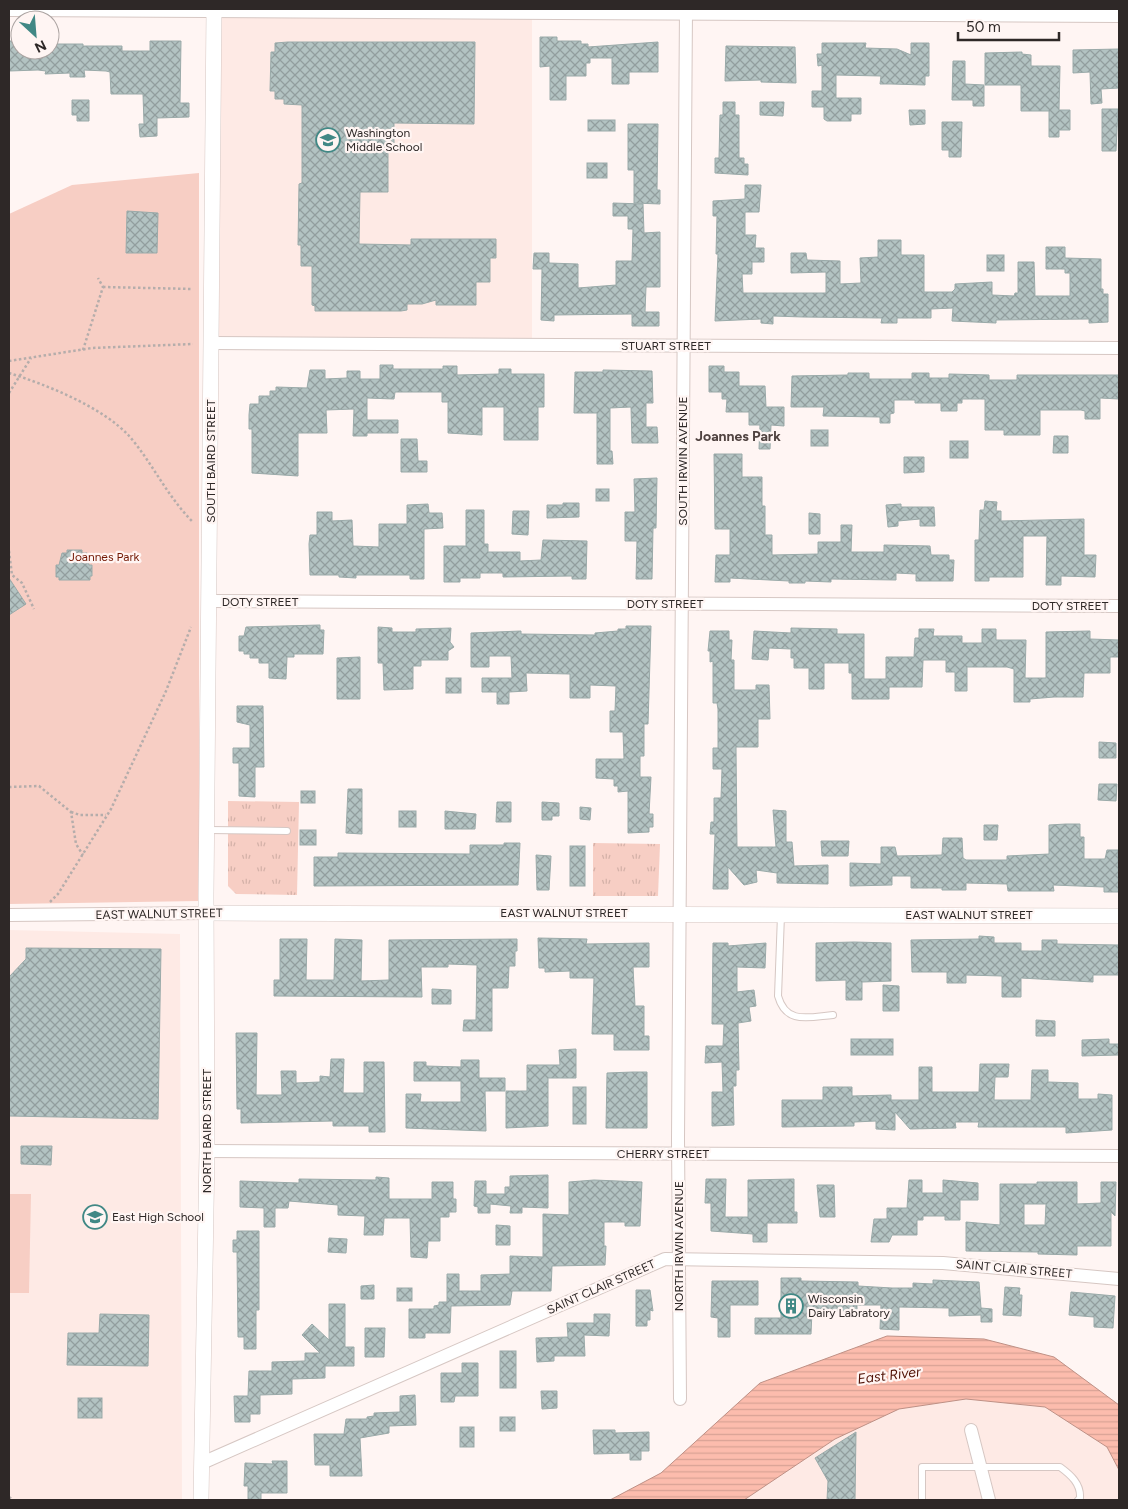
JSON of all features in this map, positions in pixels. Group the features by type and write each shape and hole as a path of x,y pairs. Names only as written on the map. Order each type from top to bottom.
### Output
{"street":[{"path":"9,10 686,11 1119,16"},
{"name":"SOUTH BAIRD STREET","path":"206,913 214,10"},
{"name":"SOUTH IRWIN AVENUE","path":"680,914 686,11"},
{"name":"STUART STREET","path":"212,343 1119,348"},
{"name":"DOTY STREET","path":"210,602 1119,606"},
{"name":"EAST WALNUT STREET","path":"9,916 206,913 1119,916"},
{"name":"NORTH BAIRD STREET","path":"201,1500 207,1152 206,913"},
{"name":"NORTH IRWIN AVENUE","path":"680,914 678,1154 680,1399"},
{"name":"CHERRY STREET","path":"207,1152 1119,1156"},
{"name":"SAINT CLAIR STREET","path":"202,1463 665,1259 943,1263 1119,1279"},
{"path":"971,1430 989,1500"}],"lane":[{"path":"207,830 287,831"},
{"path":"781,914 778,996 781,1006 788,1014 802,1018 833,1015"},
{"path":"922,1500 922,1467 980,1466 1060,1467 1070,1474 1081,1490 1078,1500"}],"path":[{"path":"84,350 103,287 98,278"},
{"path":"103,287 193,289"},
{"path":"9,361 84,350 193,344"},
{"path":"9,393 18,376 32,357"},
{"path":"9,373 89,408 116,425 130,438 192,521"},
{"path":"9,551 12,575 22,582 34,609"},
{"path":"36,916 58,894 107,816 166,691 191,626"},
{"path":"9,787 39,786 70,812 80,815 107,816"},
{"path":"70,812 76,844 83,856"},
{"path":"9,1497 13,1500"}],"shaded area":[{"path":"214,12 532,13 532,345 212,343"},
{"name":"East High School","path":"9,930 180,934 182,1500 9,1500"},
{"path":"966,1399 1044,1407 1107,1447 1119,1470 1119,1500 744,1500 835,1439 899,1409"}],"green space":[{"name":"Joannes Park","path":"199,173 199,901 9,904 9,214 72,185"},
{"path":"228,801 299,802 297,895 236,894 228,886"},
{"path":"593,843 660,844 658,896 593,896"},
{"path":"9,1194 31,1194 29,1293 9,1293"}],"water":[{"name":"East River","path":"887,1336 984,1339 1054,1357 1119,1405 1119,1470 1107,1447 1045,1407 966,1399 899,1409 835,1439 744,1500 610,1500 661,1473 760,1383"}],"building":[{"path":"540,37 557,37 557,41 581,41 581,44 588,44 588,47 658,42 658,72 629,72 629,84 612,84 612,58 590,58 590,63 586,63 586,76 566,76 566,100 550,100 550,66 540,67"},
{"path":"9,41 10,60 60,60 60,44 122,46 122,51 150,51 150,41 181,41 180,103 189,103 189,117 157,118 157,136 140,137 139,124 144,124 143,94 111,94 110,72 84,70 85,77 70,77 70,73 45,74 46,71 38,70 9,71"},
{"path":"475,42 474,124 394,123 394,151 388,151 388,192 360,192 359,244 411,245 411,239 496,239 496,258 490,258 490,282 476,282 476,305 436,305 436,300 422,304 407,304 407,310 401,311 315,311 315,306 312,305 312,266 301,266 301,245 298,245 299,184 302,183 302,105 284,104 284,99 275,99 275,91 270,91 271,52 275,52 275,43"},
{"path":"822,43 866,43 865,48 897,49 911,55 911,43 929,43 929,76 925,76 925,85 880,84 881,76 836,75 836,98 861,98 861,114 851,114 851,121 827,121 824,119 824,107 812,107 812,91 822,91 822,65 818,66 817,54 822,54"},
{"path":"726,46 795,47 796,83 761,82 761,80 725,81"},
{"path":"1119,49 1119,88 1101,89 1102,103 1091,104 1090,72 1073,73 1073,50"},
{"path":"1022,52 1022,54 1031,55 1031,66 1060,66 1059,110 1070,110 1070,130 1059,130 1059,137 1049,137 1049,111 1021,111 1021,85 985,85 985,53"},
{"path":"953,61 965,61 965,84 984,85 984,106 973,106 973,100 952,100"},
{"path":"72,100 89,100 89,121 77,121 77,115 72,115"},
{"path":"723,102 735,102 735,115 739,115 739,158 744,158 744,164 748,164 748,175 715,173 715,158 719,158 720,115 723,115"},
{"path":"760,102 784,102 783,116 760,115"},
{"path":"1102,109 1118,109 1116,151 1102,151"},
{"path":"909,110 925,110 925,124 910,125"},
{"path":"588,120 615,120 615,131 588,131"},
{"path":"942,122 962,122 961,157 949,157 949,150 942,150"},
{"path":"628,124 658,124 657,190 660,190 660,204 634,203 634,170 628,170"},
{"path":"587,163 607,163 607,178 587,178"},
{"path":"745,185 761,185 759,212 745,212 745,235 756,235 755,248 764,248 764,262 752,262 752,274 742,274 743,293 826,293 826,272 791,273 791,253 806,253 807,260 840,261 840,284 861,283 860,258 878,257 878,240 901,240 901,255 924,255 924,292 952,292 955,289 955,284 992,282 992,295 1014,296 1015,293 1018,293 1018,262 1034,262 1035,296 1070,296 1070,273 1065,273 1065,269 1046,269 1046,247 1065,247 1065,258 1101,259 1101,289 1103,289 1103,294 1108,294 1108,322 1089,323 1089,319 996,320 996,323 952,321 953,308 931,309 931,318 897,318 897,323 881,323 882,318 773,316 773,324 761,323 761,319 715,321 718,254 716,254 717,216 713,216 713,201 745,199"},
{"path":"613,203 643,204 644,233 660,232 660,287 646,287 645,312 659,312 659,326 632,326 632,314 554,315 554,321 541,320 542,269 533,269 534,253 549,253 549,263 578,264 578,288 616,285 616,261 632,261 633,229 628,229 628,216 613,216"},
{"path":"127,211 158,213 157,253 126,253"},
{"path":"987,255 1004,255 1004,271 987,271"},
{"path":"380,365 393,365 393,369 443,369 443,366 457,366 457,375 499,374 499,369 511,369 511,374 544,374 544,407 538,407 538,440 504,440 504,407 482,407 482,435 448,433 448,402 442,402 442,392 395,392 394,399 367,398 367,420 398,420 398,433 367,433 367,436 353,436 354,409 326,410 327,433 298,433 298,476 252,473 252,429 249,429 250,404 259,404 259,396 270,396 270,391 276,391 276,387 307,388 310,370 325,370 325,379 347,378 347,371 360,371 360,379 380,379"},
{"path":"709,366 724,366 724,372 739,372 739,386 765,386 766,407 784,407 784,426 771,425 770,449 759,449 760,425 749,425 749,412 726,412 727,399 722,399 722,392 709,392"},
{"path":"603,370 652,371 653,403 646,403 646,427 657,427 658,443 632,443 631,407 610,408 610,451 612,451 613,464 597,464 597,413 574,413 575,372 603,372"},
{"path":"848,373 869,373 869,379 912,379 912,373 929,373 929,378 949,378 949,374 989,375 989,380 1017,380 1017,375 1119,375 1119,399 1100,398 1100,419 1085,419 1085,411 1081,410 1040,410 1040,435 1004,435 1004,430 985,430 985,399 962,399 962,403 957,403 957,411 941,411 941,403 915,403 915,400 894,400 894,413 890,414 890,423 880,423 880,417 823,416 824,407 791,407 792,376 848,375"},
{"path":"811,430 828,430 828,446 811,446"},
{"path":"1054,436 1068,436 1068,453 1053,453"},
{"path":"401,439 417,439 418,461 427,461 427,472 401,472"},
{"path":"950,441 968,441 968,458 950,458"},
{"path":"714,454 742,454 742,477 762,477 765,535 772,535 772,555 818,554 818,542 841,542 841,525 852,525 851,552 884,552 884,545 930,546 931,555 949,555 949,560 954,560 953,581 916,581 916,574 896,573 896,580 831,579 831,582 805,581 805,583 789,583 789,581 730,578 730,582 715,582 716,555 730,555 730,529 715,529"},
{"path":"904,457 924,457 924,472 904,473"},
{"path":"657,478 656,528 653,528 652,579 636,579 637,541 625,541 625,512 635,512 634,479"},
{"path":"596,489 609,489 609,501 596,501"},
{"path":"985,501 997,502 996,511 1001,511 1001,521 1084,519 1084,555 1096,555 1095,577 1061,576 1061,585 1046,585 1047,536 1023,536 1023,577 989,577 989,581 975,581 975,540 979,540 980,510 984,510"},
{"path":"563,503 579,503 579,517 547,518 547,505 563,505"},
{"path":"428,504 429,513 442,513 443,528 424,529 424,579 410,579 410,575 356,575 356,578 339,577 339,575 310,575 310,535 317,535 317,512 332,512 332,521 352,520 353,546 379,547 379,524 407,524 407,505"},
{"path":"901,504 901,507 934,507 935,526 920,526 920,519 898,521 898,526 888,527 886,505"},
{"path":"466,510 484,510 484,544 488,544 488,552 520,552 520,561 541,560 543,540 587,541 586,579 572,579 572,576 503,577 503,573 480,573 480,578 460,578 460,582 444,582 444,546 466,546"},
{"path":"513,511 529,511 528,535 512,534"},
{"path":"809,513 820,514 820,534 809,534"},
{"path":"67,550 82,550 82,553 87,553 89,565 92,565 90,580 59,580 59,577 56,577 56,565 59,565 62,553 67,553"},
{"path":"9,578 26,604 9,615"},
{"path":"320,625 320,630 324,630 323,654 294,654 294,657 287,657 286,679 269,678 269,663 259,663 259,658 250,658 250,654 244,654 244,651 239,651 239,636 244,636 246,627"},
{"path":"626,626 651,626 648,724 644,724 644,756 640,756 640,777 651,777 649,814 653,814 653,827 649,827 649,832 628,833 628,791 618,792 618,786 614,786 614,779 596,778 596,759 624,759 623,732 610,732 610,711 615,711 616,686 590,685 590,698 570,698 570,674 526,673 527,691 509,692 509,704 497,704 497,692 482,692 482,678 512,678 511,656 489,656 489,667 471,667 471,633 521,631 521,634 595,635 595,633 626,629"},
{"path":"378,627 392,628 392,632 416,632 416,629 451,628 450,642 454,647 448,651 448,660 421,660 421,666 413,666 413,689 384,690 383,663 378,663"},
{"path":"791,628 837,629 837,634 864,634 864,679 886,679 886,657 914,657 915,638 919,638 919,629 934,629 933,636 962,636 962,643 982,643 982,629 996,629 996,640 1026,640 1025,678 1046,678 1046,632 1090,631 1090,639 1119,640 1119,657 1110,657 1110,673 1084,673 1083,697 1054,697 1030,699 1030,702 1014,702 1014,669 1007,667 967,667 967,691 955,691 955,672 946,672 946,660 923,660 922,687 889,687 889,699 852,699 852,673 849,673 849,663 824,663 824,689 809,689 809,668 794,668 794,658 791,658 791,649 769,648 768,660 752,659 754,631 791,633"},
{"path":"710,631 729,631 729,640 732,640 731,660 734,660 734,690 756,690 756,685 769,685 770,719 758,719 758,747 736,747 737,847 776,847 773,810 786,811 786,842 792,842 794,866 828,865 828,884 777,883 777,873 756,870 757,882 744,885 728,867 728,889 713,889 715,834 710,834 711,822 714,822 714,798 721,798 722,769 713,769 713,748 718,748 718,709 717,703 713,703 713,661 710,662 710,651 708,651"},
{"path":"360,657 360,699 337,699 337,658"},
{"path":"446,678 461,678 461,693 446,693"},
{"path":"237,706 263,706 264,767 255,767 255,797 239,796 239,763 233,763 233,748 250,748 250,725 237,722"},
{"path":"1099,742 1116,743 1116,758 1099,758"},
{"path":"1099,784 1117,784 1116,801 1098,800"},
{"path":"348,789 362,789 362,834 346,833"},
{"path":"301,791 315,791 315,803 301,803"},
{"path":"497,802 511,802 511,822 496,822"},
{"path":"542,802 559,803 559,816 552,816 552,820 542,820"},
{"path":"580,807 591,808 590,820 580,819"},
{"path":"399,811 416,811 416,827 399,827"},
{"path":"445,811 476,814 475,829 445,829"},
{"path":"1080,824 1080,837 1084,837 1084,859 1105,859 1107,850 1118,850 1119,892 1104,892 1104,887 1053,885 1054,891 1008,891 1007,884 966,883 966,890 911,888 911,876 892,876 892,885 850,886 850,863 881,864 881,847 895,847 897,856 942,855 943,838 962,838 963,858 966,860 1007,860 1007,856 1049,854 1049,825"},
{"path":"984,825 998,825 997,840 984,840"},
{"path":"300,830 316,830 316,845 300,845"},
{"path":"821,841 849,841 848,856 822,856"},
{"path":"504,843 520,843 518,885 314,886 314,857 338,857 338,853 470,854 470,845 504,845"},
{"path":"570,846 585,846 585,886 570,886"},
{"path":"536,855 551,856 549,890 537,890"},
{"path":"979,936 994,937 994,943 1021,943 1021,951 1042,951 1042,940 1057,940 1057,944 1119,945 1119,975 1093,975 1093,982 1021,978 1021,997 1002,997 1002,976 966,975 966,983 947,983 947,972 912,972 911,940 979,939"},
{"path":"538,938 587,939 586,944 649,943 649,967 633,967 635,1006 644,1006 644,1036 649,1036 649,1050 614,1050 614,1034 592,1034 594,978 570,978 570,971 545,972 545,968 539,968"},
{"path":"280,939 307,939 306,980 334,980 335,939 362,940 361,981 389,980 389,940 517,939 517,951 515,951 515,966 509,966 508,988 492,988 492,1031 463,1031 464,1020 476,1020 477,965 448,964 448,967 421,967 422,997 274,996 274,980 280,980"},
{"path":"713,943 728,943 728,946 766,943 765,968 737,967 737,992 754,990 756,1006 749,1007 751,1021 738,1023 739,1070 736,1070 736,1086 733,1086 734,1125 712,1126 712,1092 723,1092 722,1062 705,1063 706,1046 723,1046 724,1024 712,1024"},
{"path":"816,943 891,943 891,981 862,982 862,1000 846,1000 846,980 816,981"},
{"path":"26,948 161,949 158,1119 9,1116 9,977 26,959"},
{"path":"883,985 899,986 899,1011 883,1011"},
{"path":"432,989 451,990 451,1004 432,1004"},
{"path":"1036,1020 1055,1021 1055,1036 1036,1036"},
{"path":"236,1033 257,1033 256,1095 282,1095 281,1071 296,1071 296,1083 320,1082 320,1076 330,1077 331,1059 344,1059 343,1093 364,1093 364,1062 384,1062 385,1132 369,1132 369,1126 333,1126 333,1121 241,1123 241,1109 237,1109"},
{"path":"851,1039 893,1039 893,1055 851,1055"},
{"path":"1109,1039 1109,1044 1119,1044 1119,1055 1082,1056 1082,1040"},
{"path":"576,1049 576,1078 548,1078 548,1126 506,1128 506,1091 527,1091 527,1065 560,1065 559,1050"},
{"path":"461,1060 479,1060 479,1078 505,1078 505,1091 485,1091 486,1131 406,1128 406,1094 421,1094 420,1102 461,1102 461,1081 414,1081 414,1062 426,1062 426,1066 461,1067"},
{"path":"980,1064 1009,1064 1008,1077 995,1077 994,1100 1031,1100 1032,1070 1048,1070 1048,1082 1078,1083 1078,1099 1098,1099 1098,1094 1112,1095 1112,1130 1066,1133 1066,1127 978,1127 979,1122 955,1122 956,1128 910,1129 895,1112 895,1130 876,1129 876,1121 854,1122 854,1126 782,1127 782,1100 823,1100 823,1087 852,1087 852,1096 891,1095 891,1100 919,1100 919,1067 932,1067 932,1092 979,1092"},
{"path":"647,1072 647,1128 606,1128 607,1073"},
{"path":"573,1087 586,1087 586,1124 573,1124"},
{"path":"21,1146 52,1146 51,1165 21,1164"},
{"path":"548,1175 548,1208 522,1207 522,1213 510,1213 511,1206 490,1204 490,1213 478,1213 478,1207 474,1206 475,1181 486,1181 486,1194 505,1194 505,1187 510,1187 510,1176"},
{"path":"376,1177 389,1178 389,1199 432,1199 432,1182 453,1182 453,1199 456,1199 456,1212 449,1212 449,1217 440,1217 440,1241 428,1241 427,1258 411,1257 410,1218 384,1218 383,1235 364,1235 365,1216 338,1215 338,1205 289,1201 288,1208 275,1208 275,1227 264,1227 264,1208 240,1207 240,1181 299,1183 299,1179 376,1180"},
{"path":"706,1179 726,1179 725,1217 748,1217 748,1180 794,1179 794,1212 797,1212 797,1223 767,1223 767,1242 753,1242 753,1234 711,1231 711,1203 705,1203"},
{"path":"594,1180 642,1182 640,1226 625,1226 625,1222 604,1222 605,1265 552,1266 551,1291 512,1291 510,1305 451,1306 450,1333 425,1333 425,1338 409,1338 409,1309 434,1309 434,1306 439,1305 439,1302 447,1302 447,1274 459,1274 459,1291 481,1291 481,1275 510,1274 510,1256 543,1257 543,1214 569,1215 569,1182"},
{"path":"909,1180 922,1180 922,1193 943,1193 943,1180 978,1183 978,1200 960,1200 960,1220 945,1220 945,1216 923,1216 923,1220 917,1220 917,1235 892,1235 889,1242 871,1242 874,1219 887,1219 887,1208 907,1208"},
{"path":"1037,1182 1077,1182 1077,1204 1101,1203 1101,1182 1116,1182 1115,1216 1111,1212 1111,1246 1077,1246 1077,1255 1038,1254 1038,1252 966,1251 966,1222 1000,1225 1000,1184 1037,1184","holes":["1024,1204 1046,1204 1045,1225 1024,1225"]},
{"path":"817,1185 834,1185 835,1217 820,1217"},
{"path":"496,1225 510,1226 510,1245 496,1245"},
{"path":"237,1231 259,1231 259,1310 256,1310 256,1349 244,1349 244,1337 238,1337 237,1252 233,1252 233,1240 237,1240"},
{"path":"329,1238 347,1239 346,1253 328,1252"},
{"path":"781,1278 801,1278 801,1281 858,1282 858,1286 892,1288 913,1288 913,1283 933,1284 933,1280 979,1282 981,1308 992,1309 992,1322 981,1322 981,1315 949,1316 949,1308 899,1307 899,1330 880,1329 881,1305 857,1305 857,1311 812,1311 811,1334 755,1334 755,1318 781,1318"},
{"path":"712,1281 758,1281 758,1305 730,1305 730,1337 718,1337 718,1318 711,1317"},
{"path":"374,1285 374,1299 361,1299 361,1286"},
{"path":"1005,1287 1020,1288 1019,1295 1022,1295 1021,1316 1003,1315"},
{"path":"397,1288 412,1288 412,1301 397,1301"},
{"path":"636,1290 650,1290 653,1311 650,1310 650,1320 647,1320 647,1326 636,1326"},
{"path":"1071,1292 1115,1296 1113,1328 1094,1327 1094,1317 1069,1315"},
{"path":"329,1304 345,1304 345,1347 354,1347 354,1366 325,1366 325,1378 292,1379 292,1394 260,1395 260,1414 250,1414 250,1422 235,1422 234,1396 248,1396 249,1371 272,1371 272,1362 305,1361 305,1353 320,1353 302,1335 312,1324 329,1340"},
{"path":"100,1314 149,1315 148,1366 67,1365 68,1333 99,1333"},
{"path":"594,1314 610,1314 609,1336 584,1335 585,1356 554,1356 554,1361 537,1362 536,1338 568,1337 567,1323 594,1323"},
{"path":"365,1328 385,1328 384,1357 365,1357"},
{"path":"500,1351 516,1351 516,1388 500,1388"},
{"path":"462,1363 478,1363 478,1396 455,1396 454,1402 441,1402 441,1373 462,1373"},
{"path":"541,1391 557,1391 557,1408 542,1409"},
{"path":"415,1395 416,1425 389,1426 389,1433 360,1438 362,1476 330,1476 330,1465 315,1465 314,1434 344,1434 346,1419 367,1419 367,1417 374,1416 374,1413 400,1412 400,1396"},
{"path":"78,1398 102,1398 102,1418 78,1418"},
{"path":"500,1417 515,1417 515,1431 500,1431"},
{"path":"460,1427 474,1427 474,1447 460,1447"},
{"path":"593,1430 615,1430 615,1433 649,1432 649,1451 641,1451 641,1460 630,1460 630,1453 594,1454"},
{"path":"856,1432 855,1500 827,1500 828,1481 815,1458"},
{"path":"272,1461 287,1461 287,1493 261,1493 261,1500 248,1500 248,1486 244,1486 245,1463 273,1464"}],"place":[{"name":"Washington Middle School","path":"328,140"},
{"name":"East High School","path":"95,1217"},
{"name":"Wisconsin Dairy Labratory","path":"791,1306"}],"district":[{"name":"Joannes Park","path":"738,436"}]}
